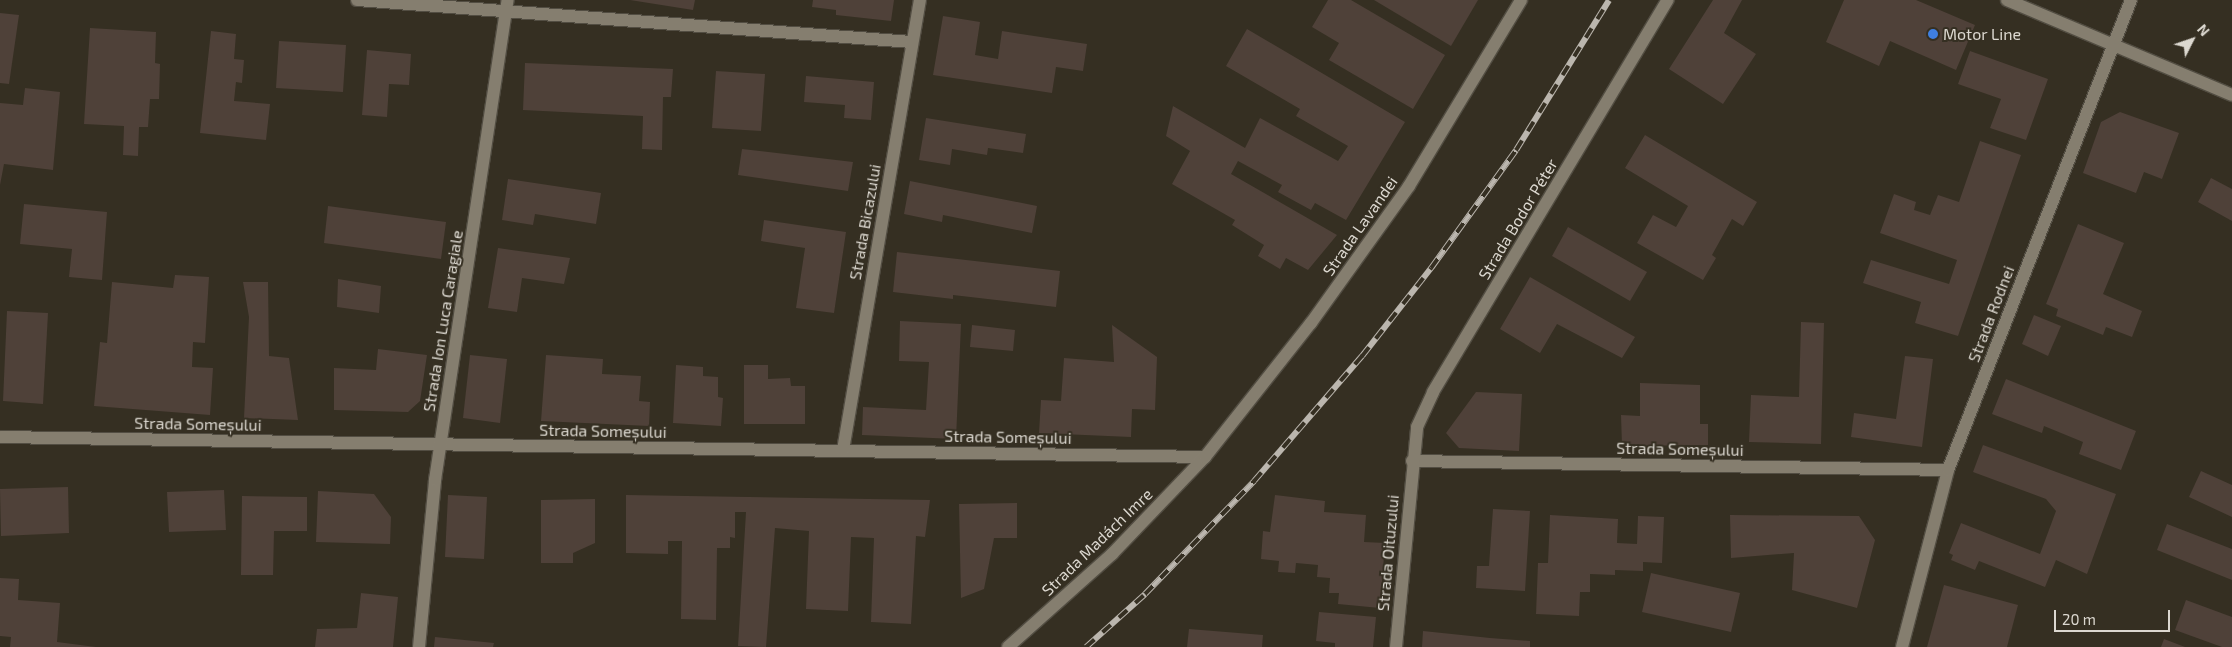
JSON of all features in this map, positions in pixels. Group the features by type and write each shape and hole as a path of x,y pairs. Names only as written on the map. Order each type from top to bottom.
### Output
{"street":[{"path":"357,0 507,6 912,42"},
{"name":"Strada Bicazului","path":"843,450 920,0"},
{"name":"Strada Lavandei","path":"1204,457 1311,323 1409,186 1521,0"},
{"name":"Strada Bodor Péter","path":"1412,461 1417,427 1433,392 1668,0"},
{"path":"2007,0 2232,95"},
{"name":"Strada Rodnei","path":"1902,647 1948,470 2112,44 2131,0"},
{"name":"Strada Ion Luca Caragiale","path":"419,647 441,444 507,6"},
{"name":"Strada Someșului","path":"0,437 1204,457"},
{"name":"Strada Madách Imre","path":"1008,647 1112,554 1204,457"},
{"name":"Strada Someșului","path":"1412,461 1948,470"},
{"name":"Strada Oituzului","path":"1396,647 1412,461"}],"building":[{"path":"630,0 695,0 693,10"},
{"path":"813,0 894,0 891,21 836,15 836,10 812,7"},
{"path":"1328,0 1351,0 1445,55 1413,109 1329,60 1339,43 1312,27"},
{"path":"1374,0 1478,0 1451,46"},
{"path":"1713,0 1742,0 1724,33 1756,54 1723,104 1669,69"},
{"path":"1844,0 1916,0 1975,25 1956,70 1890,41 1879,66 1826,42"},
{"path":"0,13 19,15 9,84 0,83"},
{"path":"943,16 980,22 975,55 998,59 1002,31 1087,44 1083,71 1056,67 1052,93 933,75"},
{"path":"90,28 156,32 155,63 160,64 159,99 150,99 148,127 139,127 138,156 123,155 124,126 84,124"},
{"path":"1247,29 1405,122 1346,220 1315,203 1311,210 1278,192 1282,185 1238,161 1231,174 1337,235 1308,270 1286,258 1280,269 1258,256 1264,245 1232,225 1235,220 1172,184 1190,151 1166,136 1173,106 1245,148 1260,118 1338,161 1348,146 1296,116 1300,109 1226,66"},
{"path":"211,31 236,34 234,59 244,60 242,83 236,82 234,101 270,104 266,140 200,133"},
{"path":"279,41 346,45 343,92 276,88"},
{"path":"367,50 411,54 409,85 389,84 387,117 362,115"},
{"path":"1970,51 2048,79 2026,140 1990,128 2001,99 1958,84"},
{"path":"525,63 673,69 671,97 663,97 662,150 642,149 643,116 523,110"},
{"path":"716,71 765,74 761,131 712,128"},
{"path":"806,76 874,82 871,120 844,118 845,105 804,102"},
{"path":"25,88 60,92 53,170 4,164 0,185 0,103 23,105"},
{"path":"2120,112 2179,133 2162,179 2144,172 2136,193 2083,173 2101,122"},
{"path":"926,118 1026,134 1023,153 988,148 987,155 952,149 950,165 919,160"},
{"path":"1645,135 1757,202 1743,226 1732,219 1712,255 1716,258 1703,280 1637,243 1653,215 1676,227 1688,206 1625,168"},
{"path":"1980,141 2021,155 1958,336 1915,323 1921,302 1863,283 1871,260 1949,284 1957,260 1880,233 1894,194 1916,202 1914,210 1930,215 1938,195 1959,202"},
{"path":"742,149 853,162 848,191 738,175"},
{"path":"2211,178 2232,189 2232,221 2198,202"},
{"path":"508,179 601,193 596,224 535,214 533,225 502,220"},
{"path":"910,181 1037,206 1032,233 943,215 942,222 904,214"},
{"path":"24,204 107,212 102,280 69,277 72,249 20,244"},
{"path":"328,206 446,222 441,259 324,243"},
{"path":"764,220 846,232 834,313 796,308 805,248 761,241"},
{"path":"2078,224 2124,243 2103,294 2142,311 2132,337 2106,327 2103,335 2056,316 2058,309 2046,304"},
{"path":"1568,227 1647,272 1630,301 1552,256"},
{"path":"498,248 570,258 564,284 522,278 517,312 488,308"},
{"path":"897,252 1060,271 1056,307 953,295 953,299 893,292"},
{"path":"175,275 209,277 205,343 193,342 192,367 213,368 210,415 94,406 100,342 107,343 112,282 173,288"},
{"path":"1530,277 1635,337 1622,358 1557,324 1540,353 1500,329"},
{"path":"338,279 381,286 379,313 337,307"},
{"path":"243,282 268,282 269,356 289,358 298,420 244,418 249,317"},
{"path":"7,311 48,313 43,404 3,401"},
{"path":"2034,315 2061,326 2048,356 2022,344"},
{"path":"900,321 961,324 956,439 862,435 863,407 926,410 929,362 899,361"},
{"path":"1801,322 1824,323 1821,444 1749,442 1751,395 1799,397"},
{"path":"972,325 1015,330 1013,351 970,347"},
{"path":"1112,325 1157,357 1155,410 1132,409 1131,437 1039,433 1041,400 1061,401 1064,358 1114,362"},
{"path":"378,349 427,355 420,401 408,412 334,410 334,368 376,370"},
{"path":"470,355 507,359 500,423 463,418"},
{"path":"546,355 603,359 602,374 641,376 639,401 650,402 649,426 541,421"},
{"path":"1905,356 1933,359 1922,447 1851,437 1854,413 1896,419"},
{"path":"676,365 703,367 703,376 718,377 718,397 723,398 721,426 673,423"},
{"path":"744,365 768,365 768,379 790,378 791,386 805,386 805,424 744,424"},
{"path":"2006,379 2136,431 2121,470 2079,454 2083,442 2044,426 2042,433 1992,414"},
{"path":"1640,383 1700,385 1700,424 1708,424 1708,445 1622,446 1621,415 1640,416"},
{"path":"1476,392 1522,394 1519,451 1459,448 1446,433"},
{"path":"1983,445 2116,494 2087,574 2056,560 2045,587 1979,561 1975,570 1951,560 1953,555 1949,553 1961,523 2040,554 2056,511 2046,499 1973,472"},
{"path":"2201,471 2232,485 2232,517 2189,497"},
{"path":"68,487 69,533 1,536 0,489"},
{"path":"224,490 226,530 169,532 167,492"},
{"path":"318,491 374,494 391,517 390,544 316,542"},
{"path":"448,495 487,497 484,559 445,557"},
{"path":"626,495 930,500 925,537 916,536 911,624 871,622 874,538 851,537 848,611 806,609 809,531 775,528 766,647 738,646 746,512 735,512 735,538 730,537 730,548 717,548 716,620 681,619 682,541 668,541 668,554 626,553"},
{"path":"1275,495 1325,501 1324,512 1366,515 1364,542 1385,543 1380,608 1338,604 1339,593 1329,593 1330,578 1317,577 1318,565 1296,563 1295,573 1278,572 1279,561 1261,559 1263,531 1270,532"},
{"path":"242,496 307,497 307,531 274,531 273,575 241,575"},
{"path":"595,499 595,543 573,553 573,563 541,563 541,500"},
{"path":"1017,503 1017,538 994,538 984,589 961,598 959,504"},
{"path":"1493,509 1530,511 1525,591 1476,588 1477,566 1489,566"},
{"path":"1550,515 1618,519 1617,543 1637,544 1638,516 1664,517 1662,563 1643,562 1643,571 1615,570 1615,575 1590,574 1590,592 1580,592 1579,616 1536,614 1538,563 1548,563"},
{"path":"1730,515 1859,516 1875,540 1857,608 1792,590 1794,553 1731,558"},
{"path":"2167,524 2232,549 2232,580 2157,550"},
{"path":"1651,573 1740,593 1731,632 1642,612"},
{"path":"0,578 19,579 18,600 60,603 57,642 96,647 10,647 11,637 0,636"},
{"path":"1944,585 2018,605 2007,647 1927,647"},
{"path":"361,593 398,597 393,647 315,647 317,629 357,628"},
{"path":"2186,600 2232,617 2232,647 2222,647 2175,630"},
{"path":"1319,612 1376,617 1373,647 1335,647 1335,643 1316,641"},
{"path":"1189,629 1263,635 1262,647 1187,647"},
{"path":"1423,631 1530,641 1530,647 1422,647"},
{"path":"435,637 494,643 493,647 434,647"},
{"path":"2164,639 2185,647 2161,647"}],"railway":[{"path":"1086,647 1145,594 1254,481 1362,356 1431,268 1516,150 1609,0"}],"place":[{"name":"Motor Line","path":"1933,34"}]}
